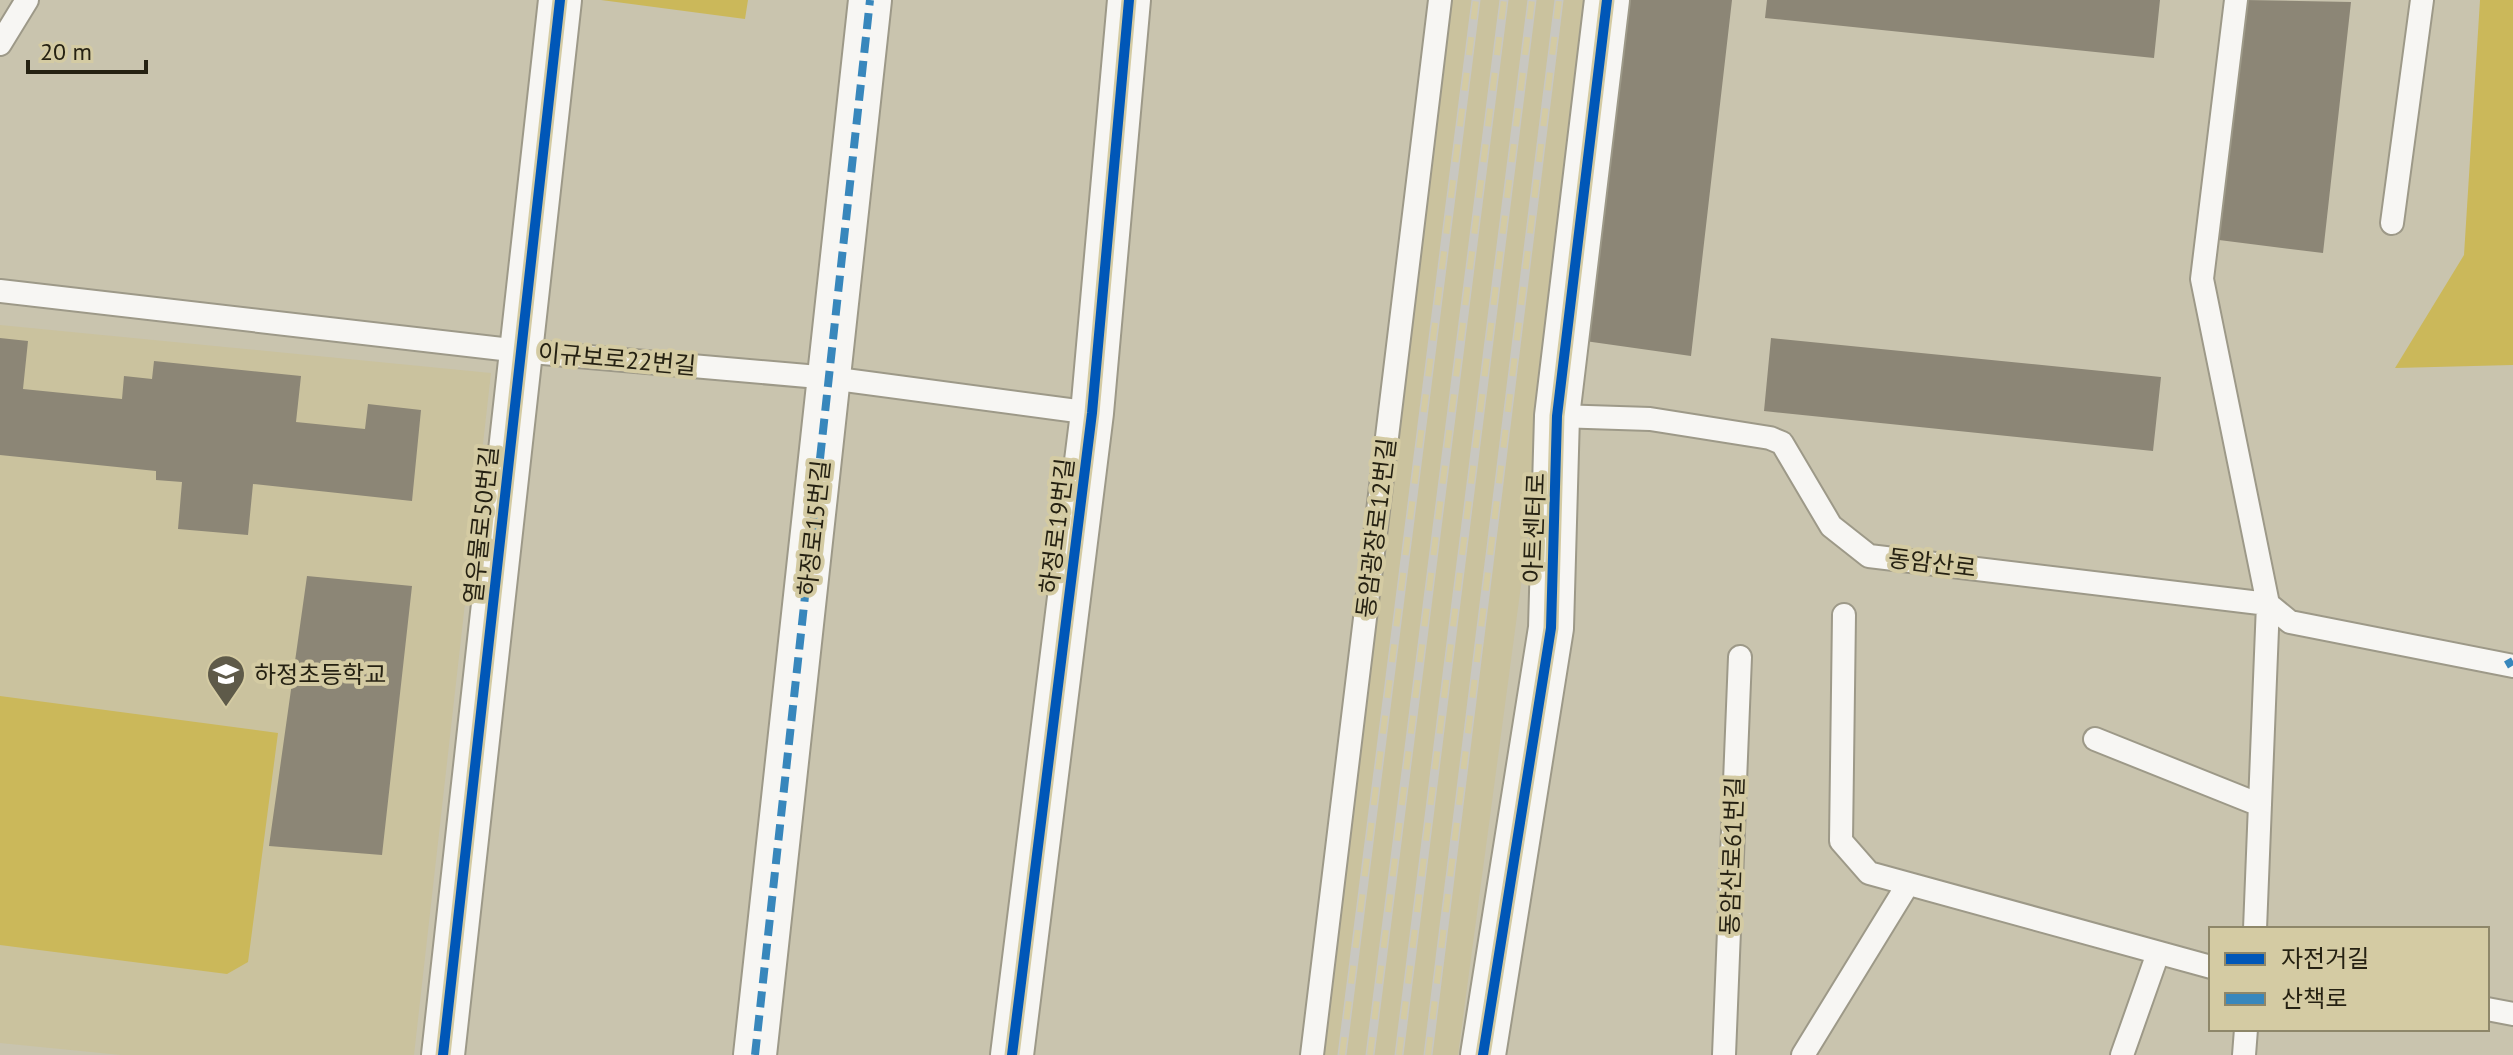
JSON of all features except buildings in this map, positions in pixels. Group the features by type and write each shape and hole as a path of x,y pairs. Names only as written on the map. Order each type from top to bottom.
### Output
{"street":[{"name":"열우물로50번길","path":"443,1055 560,0"},
{"name":"하정로15번길","path":"755,1055 870,0"},
{"name":"하정로19번길","path":"1012,1055 1092,413 1129,0"},
{"name":"아트센터로","path":"1483,1055 1551,628 1557,416 1607,0"}],"lane":[{"path":"0,44 27,0"},
{"name":"동암광장로12번길","path":"1312,1055 1440,0"},
{"path":"2236,0 2202,279 2268,604 2255,927"},
{"path":"2392,223 2422,0"},
{"name":"이규보로22번길","path":"0,291 520,351 830,378 1092,413"},
{"name":"동암산로","path":"1557,416 1650,419 1770,438 1782,443 1831,526 1869,556 2268,604 2290,622 2513,666"},
{"path":"1844,615 1841,841 1869,873 2209,966"},
{"name":"동암산로61번길","path":"1724,1055 1740,657"},
{"path":"2095,739 2260,805"},
{"path":"1803,1055 1908,884"},
{"path":"2122,1055 2158,953"},
{"path":"2489,1009 2513,1014"},
{"path":"2244,1055 2246,1031"}],"shaded area":[{"path":"601,0 748,0 745,19"},
{"path":"1448,0 1592,0 1536,474 1458,1055 1319,1055"},
{"path":"2480,0 2513,0 2513,365 2395,368 2464,255"},
{"name":"하정초등학교","path":"0,325 491,373 414,1055 121,1055 0,1043"},
{"path":"0,696 278,733 248,962 227,974 0,945"}],"railway":[{"path":"1342,1055 1476,0"},
{"path":"1370,1055 1504,0"},
{"path":"1399,1055 1532,0"},
{"path":"1428,1055 1559,0"}],"marked path":[{"path":"755,1055 870,0"},
{"path":"2506,665 2513,661"}],"cycle path":[{"path":"443,1055 560,0"},
{"path":"1012,1055 1092,413 1129,0"},
{"path":"1483,1055 1551,628 1557,416 1607,0"}],"place":[{"name":"하정초등학교","path":"226,708"}]}
